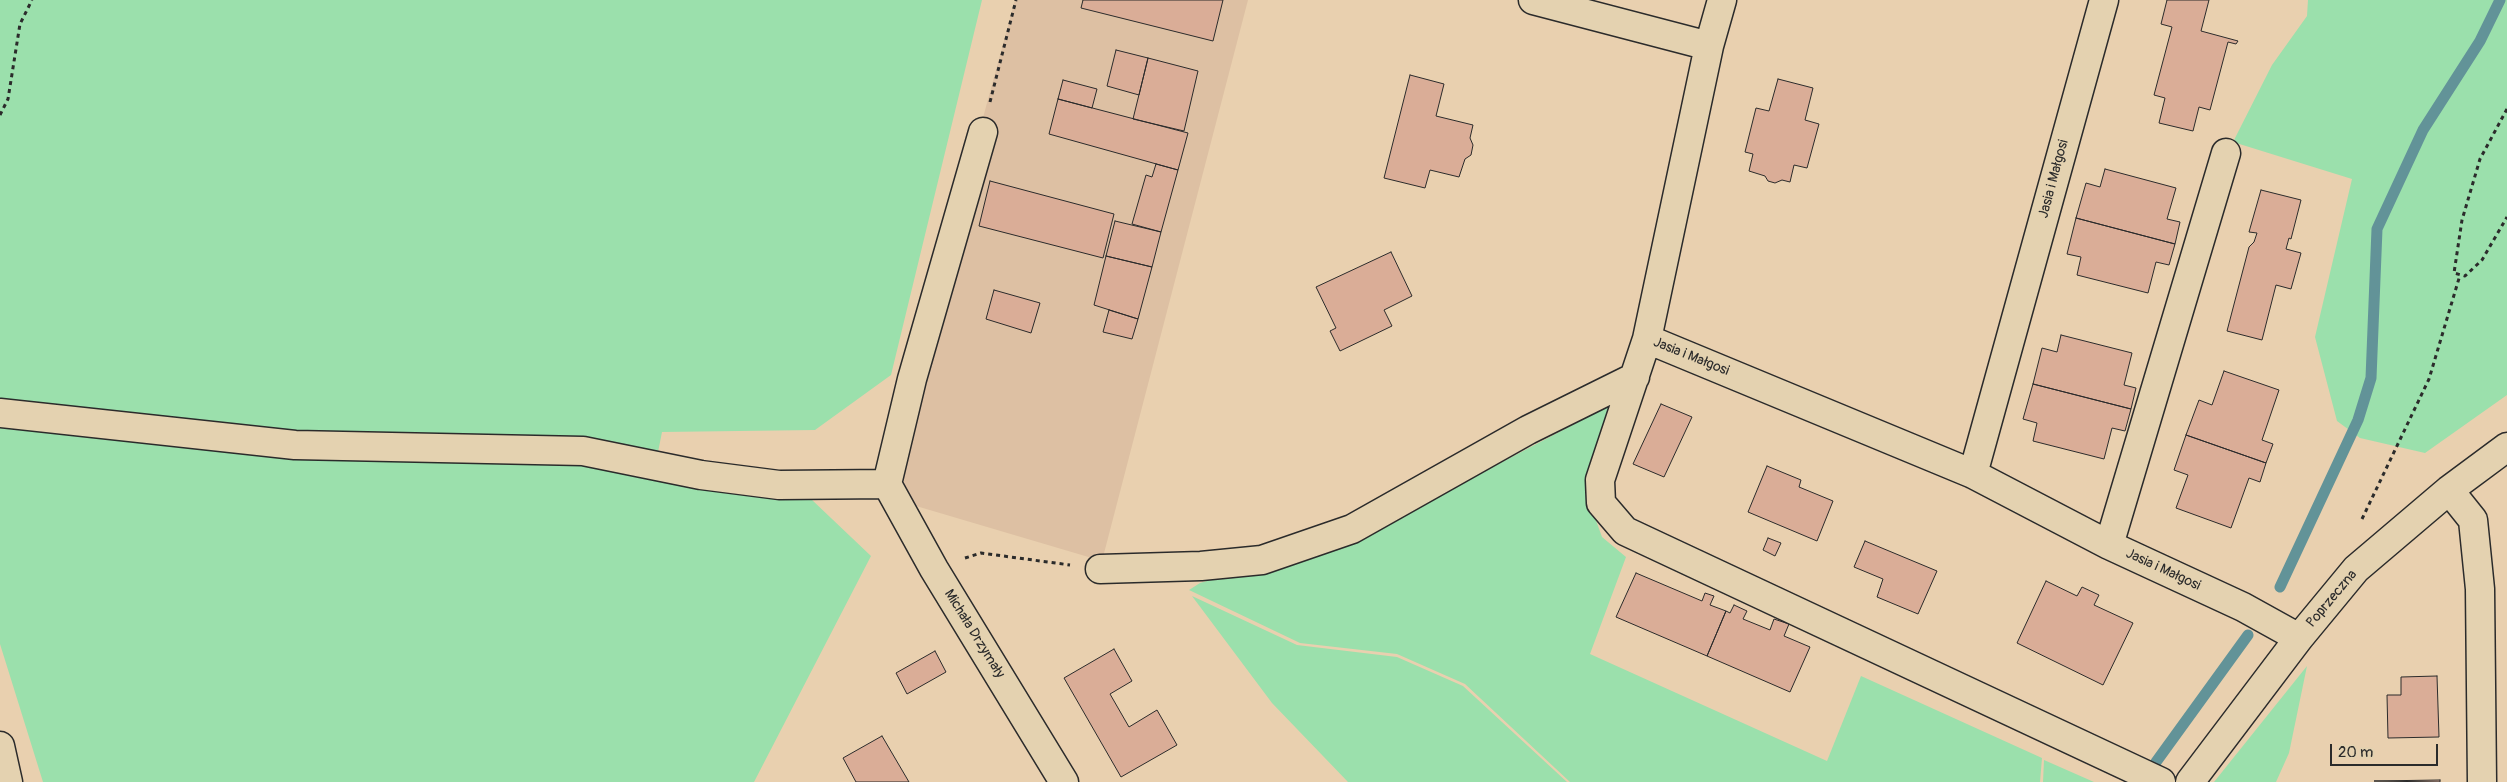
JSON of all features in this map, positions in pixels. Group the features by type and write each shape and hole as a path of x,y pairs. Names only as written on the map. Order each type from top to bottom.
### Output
{"street":[{"path":"1533,0 1709,46"},
{"name":"Jasia i Małgosi","path":"1722,0 1709,46 1647,339 1973,474 2109,545 2243,607 2299,638"},
{"name":"Jasia i Małgosi","path":"1973,474 2104,0"},
{"path":"0,412 295,444 583,451 701,475 779,485 887,484 912,379 983,132"},
{"path":"2109,545 2226,153"},
{"path":"1647,339 1600,480 1601,503 1625,531 2161,782"},
{"path":"1100,569 1201,566 1262,560 1343,532 1528,430 1635,377"},
{"name":"Poprzeczna","path":"2190,782 2299,638 2356,569 2449,490 2507,447"},
{"name":"Michała Drzymały","path":"887,484 934,569 1064,782"},
{"path":"2449,490 2473,520 2480,589 2482,782"},
{"path":"0,746 8,782"}],"path":[{"path":"0,115 8,100 20,24 32,0"},
{"path":"983,132 1016,0"},
{"path":"2507,109 2480,159 2462,220 2454,273 2465,276 2482,260 2507,218"},
{"path":"2360,524 2429,379 2460,274"},
{"path":"934,569 981,553 1100,569"}],"shaded area":[{"path":"1015,0 1248,0 1102,561 906,503 889,473 912,379"}],"green space":[{"path":"0,0 982,0 891,375 815,430 662,432 654,472 811,499 871,556 754,782 43,782 0,644"},
{"path":"2308,0 2507,0 2507,395 2425,453 2360,438 2337,421 2315,337 2352,179 2233,142 2272,65 2307,16"},
{"path":"1618,401 1593,512 1602,537 1626,557 1590,654 1827,761 1861,676 2042,758 2040,782 1570,782 1465,684 1397,654 1300,643 1189,590 1200,583 1324,547 1470,479"},
{"path":"1192,596 1297,645 1397,657 1463,686 1567,782 1348,782 1272,703"},
{"path":"2307,666 2289,753 2276,782 2214,782"},
{"path":"2044,760 2094,782 2043,782"}],"building":[{"path":"1083,0 1223,0 1213,41 1081,8"},
{"path":"2167,0 2209,0 2201,31 2238,41 2236,44 2228,42 2210,110 2199,107 2193,131 2159,123 2165,98 2154,95 2172,27 2161,24"},
{"path":"1116,50 1148,58 1139,95 1107,86"},
{"path":"1148,58 1198,71 1184,131 1133,119"},
{"path":"1410,75 1444,84 1436,116 1473,125 1470,138 1473,145 1471,155 1465,159 1459,177 1430,170 1425,188 1384,178"},
{"path":"1778,79 1813,88 1805,120 1819,124 1807,168 1794,165 1790,182 1782,180 1775,183 1768,181 1765,176 1749,171 1753,154 1745,152 1756,108 1769,111"},
{"path":"1063,80 1097,89 1092,108 1058,99"},
{"path":"1058,99 1188,133 1178,170 1049,134"},
{"path":"1156,164 1178,170 1161,232 1132,224 1146,175 1152,177"},
{"path":"2105,169 2176,188 2167,219 2180,222 2175,244 2076,218 2086,183 2100,187"},
{"path":"990,181 1114,214 1103,258 979,226"},
{"path":"2261,190 2301,200 2291,239 2289,238 2286,249 2301,253 2291,289 2276,285 2262,340 2227,331 2249,247 2254,242 2257,233 2249,232"},
{"path":"2076,218 2175,244 2169,265 2156,262 2148,293 2077,275 2081,257 2067,254"},
{"path":"1115,221 1161,232 1152,267 1106,256"},
{"path":"1391,252 1412,296 1384,310 1392,326 1340,351 1330,331 1336,328 1316,287"},
{"path":"1106,256 1152,267 1138,319 1094,305"},
{"path":"994,290 1040,303 1031,333 986,319"},
{"path":"1109,310 1138,319 1132,339 1103,332"},
{"path":"2061,335 2132,353 2124,385 2136,388 2131,409 2033,384 2042,348 2057,352"},
{"path":"2224,371 2279,390 2262,440 2273,444 2266,463 2186,435 2199,400 2212,405"},
{"path":"2033,384 2131,409 2125,431 2112,428 2104,459 2033,441 2037,423 2023,419"},
{"path":"1661,404 1692,417 1664,477 1633,464"},
{"path":"2186,435 2266,463 2260,482 2249,478 2231,528 2176,508 2188,475 2174,470"},
{"path":"1767,466 1801,480 1799,487 1833,501 1817,541 1748,512"},
{"path":"1768,538 1781,543 1775,556 1763,550"},
{"path":"1865,541 1937,571 1918,614 1877,597 1883,579 1854,567"},
{"path":"1636,573 1702,601 1705,593 1714,596 1710,605 1726,611 1707,656 1616,617"},
{"path":"2046,581 2077,596 2082,587 2099,595 2094,605 2133,623 2103,685 2017,643"},
{"path":"1734,605 1747,611 1743,619 1770,630 1774,619 1789,624 1784,636 1810,647 1790,692 1707,656 1726,611 1730,613"},
{"path":"1114,649 1132,681 1110,694 1129,727 1157,710 1177,745 1121,777 1064,678"},
{"path":"935,651 946,672 907,694 896,673"},
{"path":"2437,676 2439,737 2388,738 2387,695 2401,695 2401,677"},
{"path":"882,736 909,782 856,782 843,758"},
{"path":"2440,780 2440,782 2374,781"}],"waterway":[{"path":"2280,587 2358,420 2371,378 2377,229 2423,130 2480,41 2500,0"},
{"path":"2156,762 2248,635"}]}
